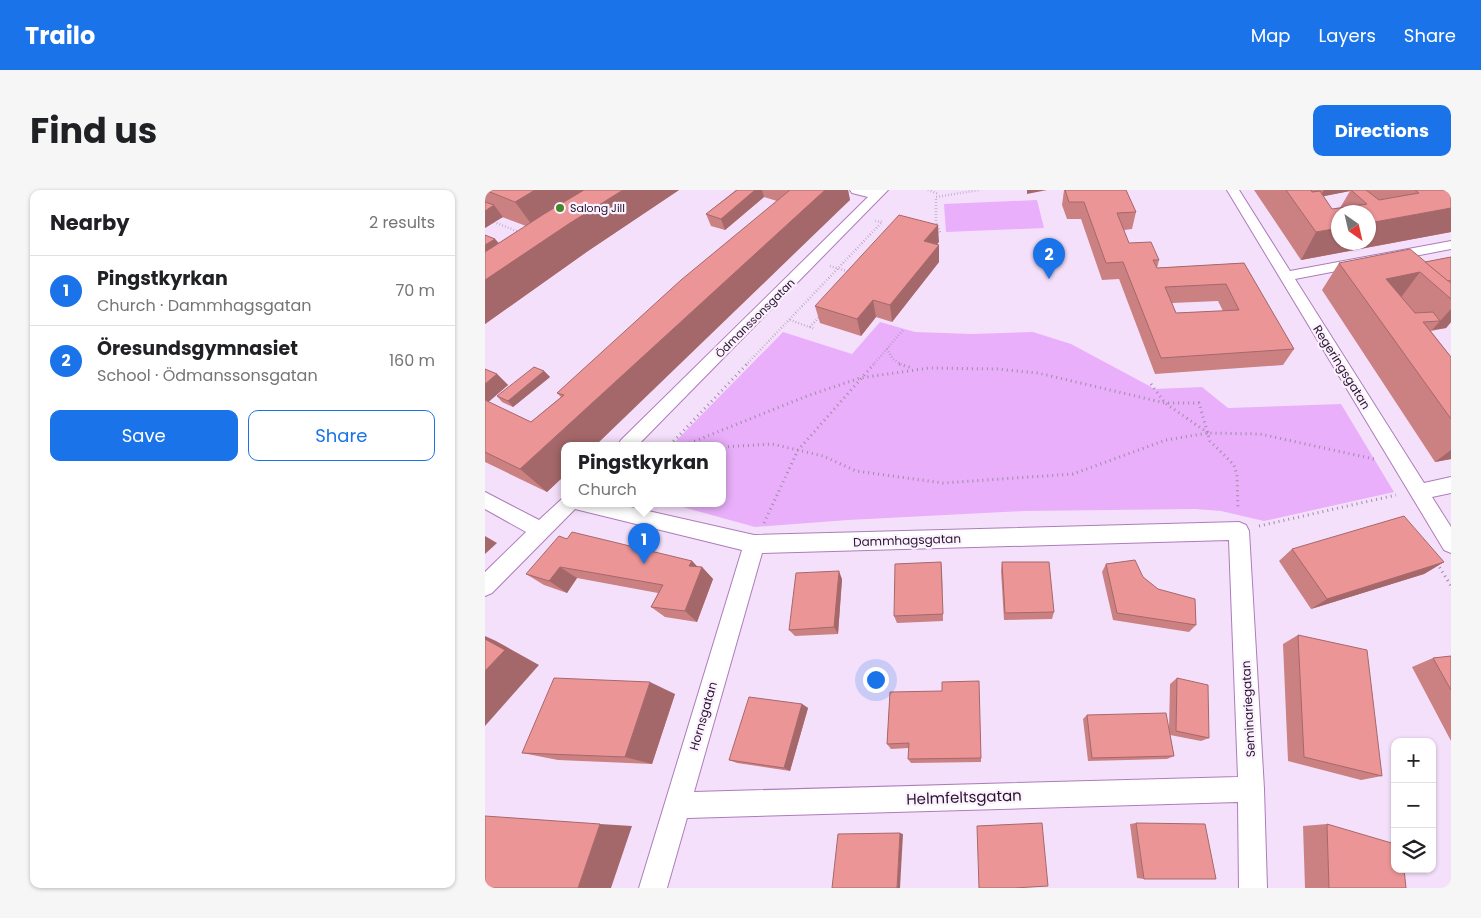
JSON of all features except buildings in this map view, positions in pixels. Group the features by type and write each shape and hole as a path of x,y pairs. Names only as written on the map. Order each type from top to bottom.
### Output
{"street":[{"path":"856,190 880,193"},
{"name":"Regeringsgatan","path":"1233,190 1451,544"},
{"name":"Ödmanssonsgatan","path":"630,442 880,193"},
{"path":"1285,276 1451,246"},
{"path":"1418,492 1451,485"},
{"path":"485,500 540,530"},
{"path":"485,586 565,507"},
{"name":"Dammhagsgatan","path":"596,507 754,544 1239,531"},
{"name":"Seminariegatan","path":"1239,531 1251,789 1253,888"},
{"name":"Hornsgatan","path":"653,888 754,544"},
{"name":"Helmfeltsgatan","path":"677,806 1251,789"}],"path":[{"path":"928,190 940,194 961,194 979,190"},
{"path":"940,194 936,197 936,222 940,232"},
{"path":"673,442 882,222 869,219"},
{"path":"494,222 525,235"},
{"path":"825,264 857,275"},
{"path":"810,327 822,314"},
{"path":"790,320 815,328"},
{"path":"754,544 798,450 904,329"},
{"path":"887,349 888,355 897,363 915,369"},
{"path":"692,442 807,396 860,378 915,369 969,368 1038,373 1165,403 1199,403 1210,441 1234,465 1237,475 1239,531 1397,495"},
{"path":"1151,384 1165,403 1208,433"},
{"path":"726,446 772,444 823,456 856,472 943,483 1073,474 1166,440 1208,433 1260,434 1375,459"}],"shaded area":[{"path":"1037,200 1044,228 946,232 944,204"},
{"path":"880,322 915,332 972,334 1033,332 1071,344 1155,389 1202,387 1228,408 1341,404 1394,492 1264,521 1221,511 1195,509 1024,511 755,527 682,507 726,507 726,442 675,442 783,332 852,354"}],"place":[{"name":"Salong Jill","path":"560,208"},
{"name":"Öresundsgymnasiet","path":"1049,279"},
{"name":"Pingstkyrkan","path":"644,564"}]}
